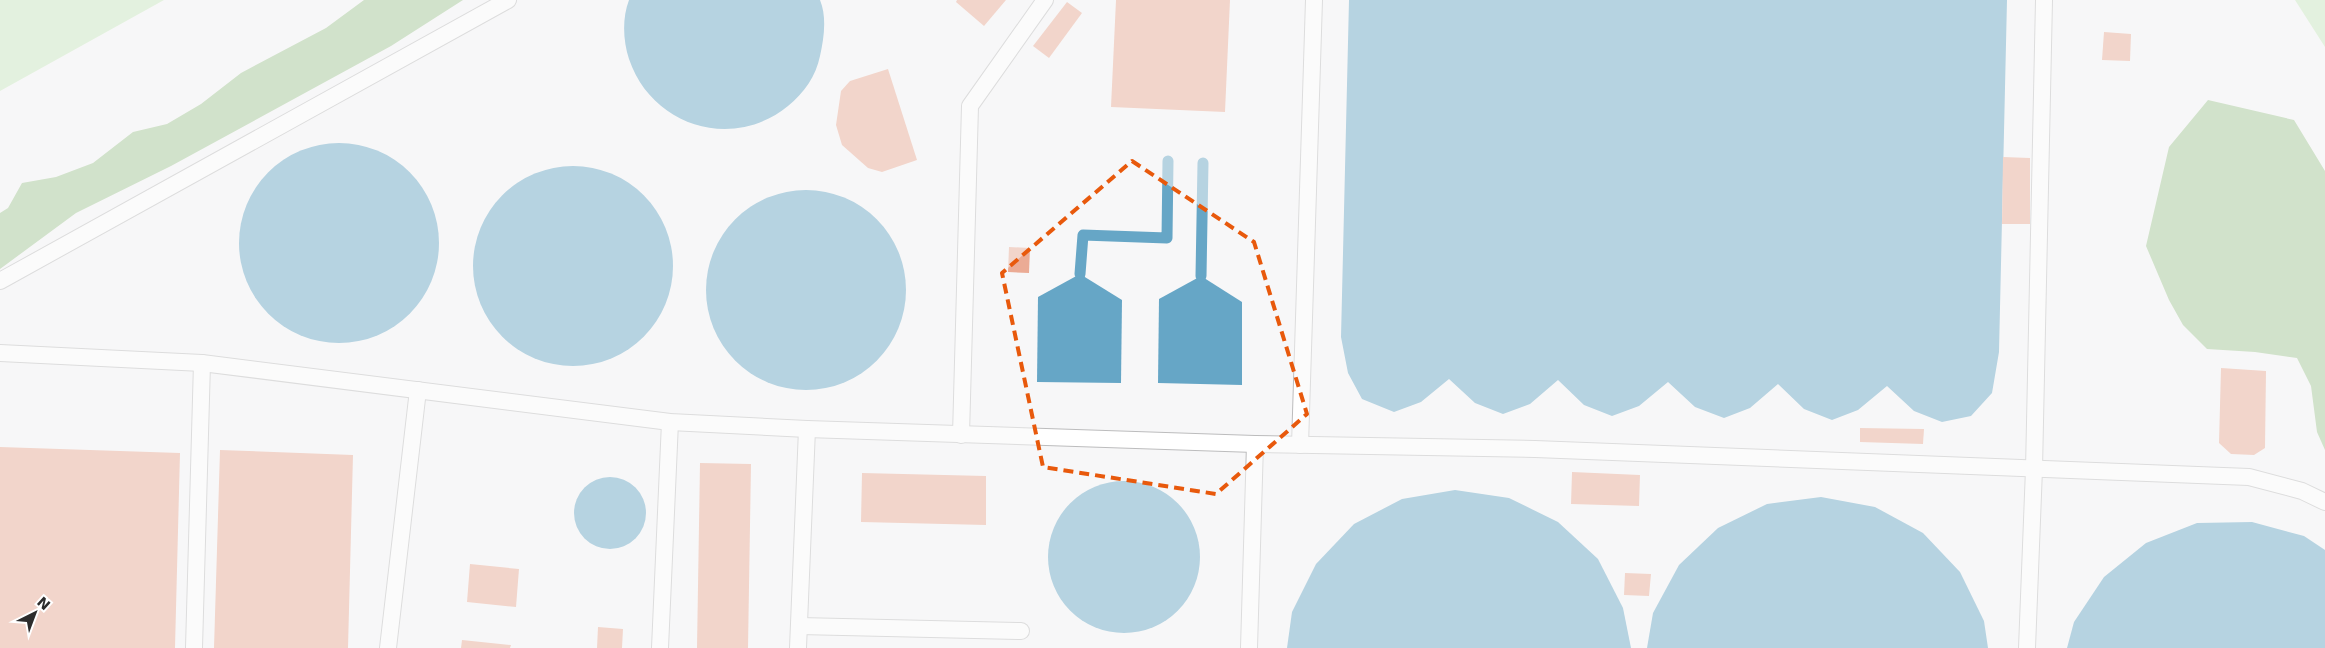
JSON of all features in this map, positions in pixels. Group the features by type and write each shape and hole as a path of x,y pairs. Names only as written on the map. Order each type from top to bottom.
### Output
{"lane":[{"path":"0,281 508,0"},
{"path":"961,435 970,106 1045,0"},
{"path":"1300,445 1314,0"},
{"path":"2027,648 2034,469 2044,0"},
{"path":"0,353 202,363 670,422 806,430 1255,444 1536,449 2249,477 2302,491 2325,502"},
{"path":"194,648 202,363"},
{"path":"388,648 418,390"},
{"path":"660,648 670,422"},
{"path":"798,648 806,430"},
{"path":"1249,648 1255,444"},
{"path":"799,626 1021,631"}],"highlighted area":[{"path":"1132,161 1254,242 1307,414 1216,494 1043,467 1002,273"}],"green space":[{"path":"0,0 164,0 0,91"},
{"path":"364,0 463,0 391,46 171,166 76,213 0,269 0,213 8,208 22,183 56,177 93,163 133,132 167,124 201,104 241,73 326,28"},
{"path":"2295,0 2325,0 2325,47"},
{"path":"2208,100 2294,120 2325,171 2325,450 2317,432 2311,386 2297,358 2255,352 2207,349 2183,325 2169,300 2146,246 2169,147"}],"water":[{"path":"629,0 820,0 824,13 824,28 818,63 808,84 799,96 788,106 766,120 743,127 720,129 696,125 675,116 656,101 640,82 629,59 625,45 624,22"},
{"path":"1349,0 2007,0 1999,352 1992,393 1971,416 1942,422 1914,411 1887,386 1858,410 1832,420 1804,409 1778,384 1750,408 1724,418 1695,407 1668,382 1639,406 1612,416 1584,405 1558,380 1530,404 1503,414 1475,403 1449,379 1421,402 1394,412 1362,399 1348,373 1341,337"},
{"path":"339,143 368,147 386,155 410,172 427,196 435,214 439,243 435,272 427,290 410,314 386,331 368,339 339,343 310,339 292,331 268,314 251,290 243,272 239,243 243,214 251,196 268,172 292,155 310,147"},
{"path":"573,166 602,170 620,178 644,195 661,219 669,237 673,266 669,295 661,313 644,337 620,354 602,362 573,366 544,362 526,354 502,337 485,313 477,295 473,266 477,237 485,219 502,195 526,178 544,170"},
{"path":"806,190 835,194 853,202 877,219 894,243 902,261 906,290 902,319 894,337 877,361 853,378 835,386 806,390 777,386 759,378 735,361 718,337 710,319 706,290 710,261 718,243 735,219 759,202 777,194"},
{"path":"1080,274 1122,300 1121,383 1037,382 1038,297"},
{"path":"1201,276 1242,302 1242,385 1158,383 1159,299"},
{"path":"610,477 630,483 640,493 646,513 640,533 630,543 610,549 590,543 580,533 574,513 580,493 590,483"},
{"path":"1124,481 1139,482 1153,487 1178,503 1194,528 1199,542 1199,572 1194,586 1178,611 1153,627 1139,632 1124,633 1109,632 1095,627 1070,611 1054,586 1049,572 1048,557 1049,542 1054,528 1070,503 1095,487 1109,482"},
{"path":"1455,490 1509,498 1558,522 1598,559 1623,608 1631,648 1287,648 1292,612 1316,564 1354,524 1402,499"},
{"path":"1821,497 1875,507 1923,533 1960,572 1984,621 1988,648 1647,648 1653,613 1679,565 1718,528 1767,504"},
{"path":"2252,522 2304,536 2325,550 2325,648 2067,648 2074,622 2104,577 2146,543 2197,523"}],"building":[{"path":"957,0 1006,0 984,26 956,2"},
{"path":"1116,0 1230,0 1225,112 1111,107"},
{"path":"1067,2 1082,13 1049,58 1033,46"},
{"path":"2104,32 2131,34 2130,61 2102,60"},
{"path":"888,69 917,160 882,172 868,168 842,145 836,125 841,91 850,81"},
{"path":"2003,157 2030,158 2030,224 2002,224"},
{"path":"1009,247 1030,248 1029,273 1008,272"},
{"path":"2221,368 2266,371 2265,448 2254,455 2231,454 2219,443"},
{"path":"1860,428 1924,429 1923,444 1860,442"},
{"path":"0,447 180,453 175,648 0,648"},
{"path":"220,450 353,455 348,648 214,648"},
{"path":"700,463 751,464 748,648 697,648"},
{"path":"1572,472 1640,475 1639,506 1571,504"},
{"path":"862,473 986,476 986,525 861,522"},
{"path":"470,564 519,569 516,607 467,602"},
{"path":"1625,573 1651,574 1649,596 1624,595"},
{"path":"598,627 623,629 622,648 597,648"},
{"path":"462,640 511,645 510,648 461,648"}],"waterway":[{"path":"1080,274 1083,235 1167,238 1168,161"},
{"path":"1201,276 1203,163"}]}
